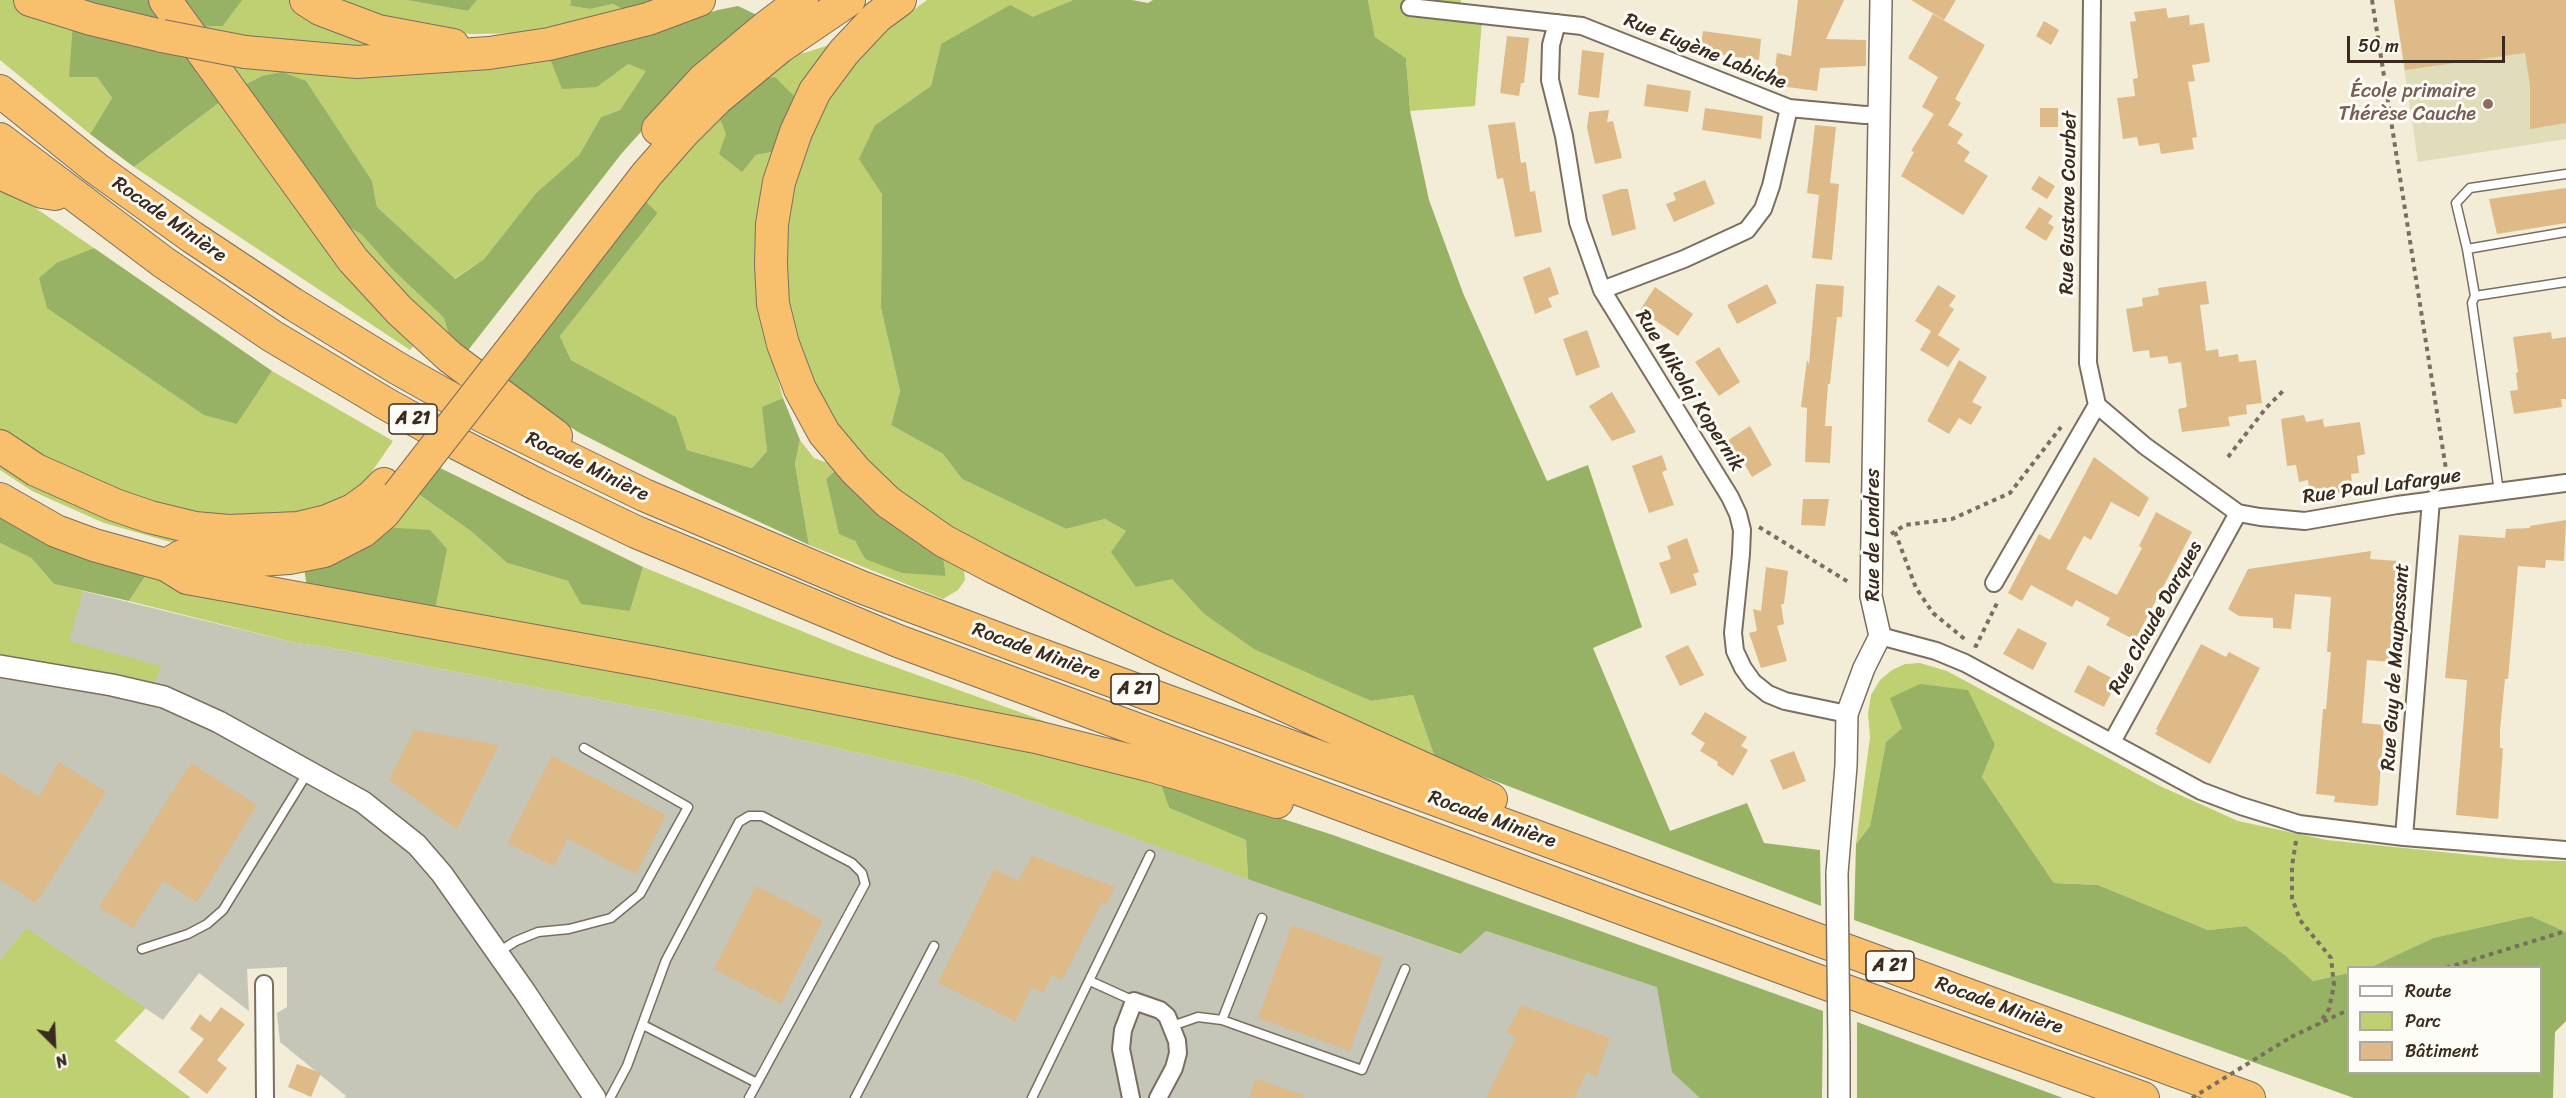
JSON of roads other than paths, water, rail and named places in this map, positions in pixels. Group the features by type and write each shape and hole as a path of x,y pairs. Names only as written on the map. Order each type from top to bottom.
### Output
{"highway":[{"path":"30,0 91,19 245,52 357,62 489,53 549,44 648,19 699,0"},
{"path":"165,0 353,260 399,310 450,357 557,437 560,454"},
{"path":"306,0 320,9 378,31 489,53"},
{"path":"166,566 182,556 244,561 289,558 324,551 363,531 384,513 391,490 520,322 632,161 703,80 802,0"},
{"path":"520,322 683,133 718,98 780,47 849,0"},
{"path":"900,0 877,17 844,52 815,91 796,132 779,182 772,224 773,304 783,344 800,389 824,433 855,470 888,502 944,541 1161,650 1508,807 1532,834"},
{"name":"Rocade Minière","path":"0,91 97,169 192,237 293,304 397,368 484,417 644,495 861,586 2249,1098"},
{"name":"Rocade Minière","path":"0,139 163,262 272,336 388,405 557,495 656,541 898,641 1366,815 2144,1098"},
{"path":"0,173 42,192 76,198"},
{"path":"0,446 36,470 115,505 150,517 195,528 229,531 298,528 327,522 353,510 371,497 391,490"},
{"path":"4,496 66,535 166,566 187,578 651,662 1036,737 1152,766 1320,814 1366,815"}],"street":[{"name":"Rue de Londres","path":"1880,636 1871,596 1881,0"},
{"name":"Rue Gustave Courbet","path":"2092,0 2088,363 2097,405"},
{"name":"Rue Eugène Labiche","path":"1410,7 1582,26 1789,108 1880,114"},
{"name":"Rue Mikolaj Kopernik","path":"1557,23 1551,45 1550,80 1564,136 1578,222 1602,290 1730,497 1738,514 1742,530 1742,554 1733,633 1735,651 1753,682 1768,694 1785,701 1847,714"},
{"path":"1602,290 1684,259 1747,230 1763,209 1772,186 1789,108"},
{"name":"Rue Paul Lafargue","path":"2097,405 2145,446 2238,513 2305,521 2431,500 2566,483"},
{"path":"1994,583 2097,405"},
{"name":"Rue Guy de Maupassant","path":"2404,837 2431,500"},
{"name":"Rue Claude Darques","path":"2112,742 2238,513"},
{"path":"1839,1098 1837,873 1846,766 1847,714 1864,668 1880,636 1935,651 1965,663 2201,791 2241,806 2299,824 2404,837 2566,850"},
{"path":"0,666 112,685 164,697 219,722 363,802 417,845 442,874 595,1098"},
{"path":"264,984 265,1098"},
{"path":"1131,1098 1121,1049 1123,1030 1134,1000 1160,1010 1167,1016 1172,1026 1178,1053 1174,1068 1158,1098"}],"lane":[{"path":"2499,493 2472,303 2475,296 2456,203 2470,188 2566,174"},
{"path":"2467,249 2566,232"},
{"path":"2475,296 2566,282"},
{"path":"497,953 516,941 538,932 569,929 611,918 640,894 688,807 584,748"},
{"path":"142,949 188,934 207,924 223,910 309,772"},
{"path":"610,1098 627,1066 666,960 739,822 749,816 762,816 852,863 862,873 865,884 749,1098"},
{"path":"1032,1098 1150,855"},
{"path":"1222,1020 1262,918"},
{"path":"855,1098 934,946"},
{"path":"1172,1026 1198,1017 1222,1020 1362,1070 1405,969"},
{"path":"1090,981 1134,1000"},
{"path":"643,1025 757,1083"}],"place":[{"name":"École primaire Thérèse Cauche","path":"2488,104"}]}
